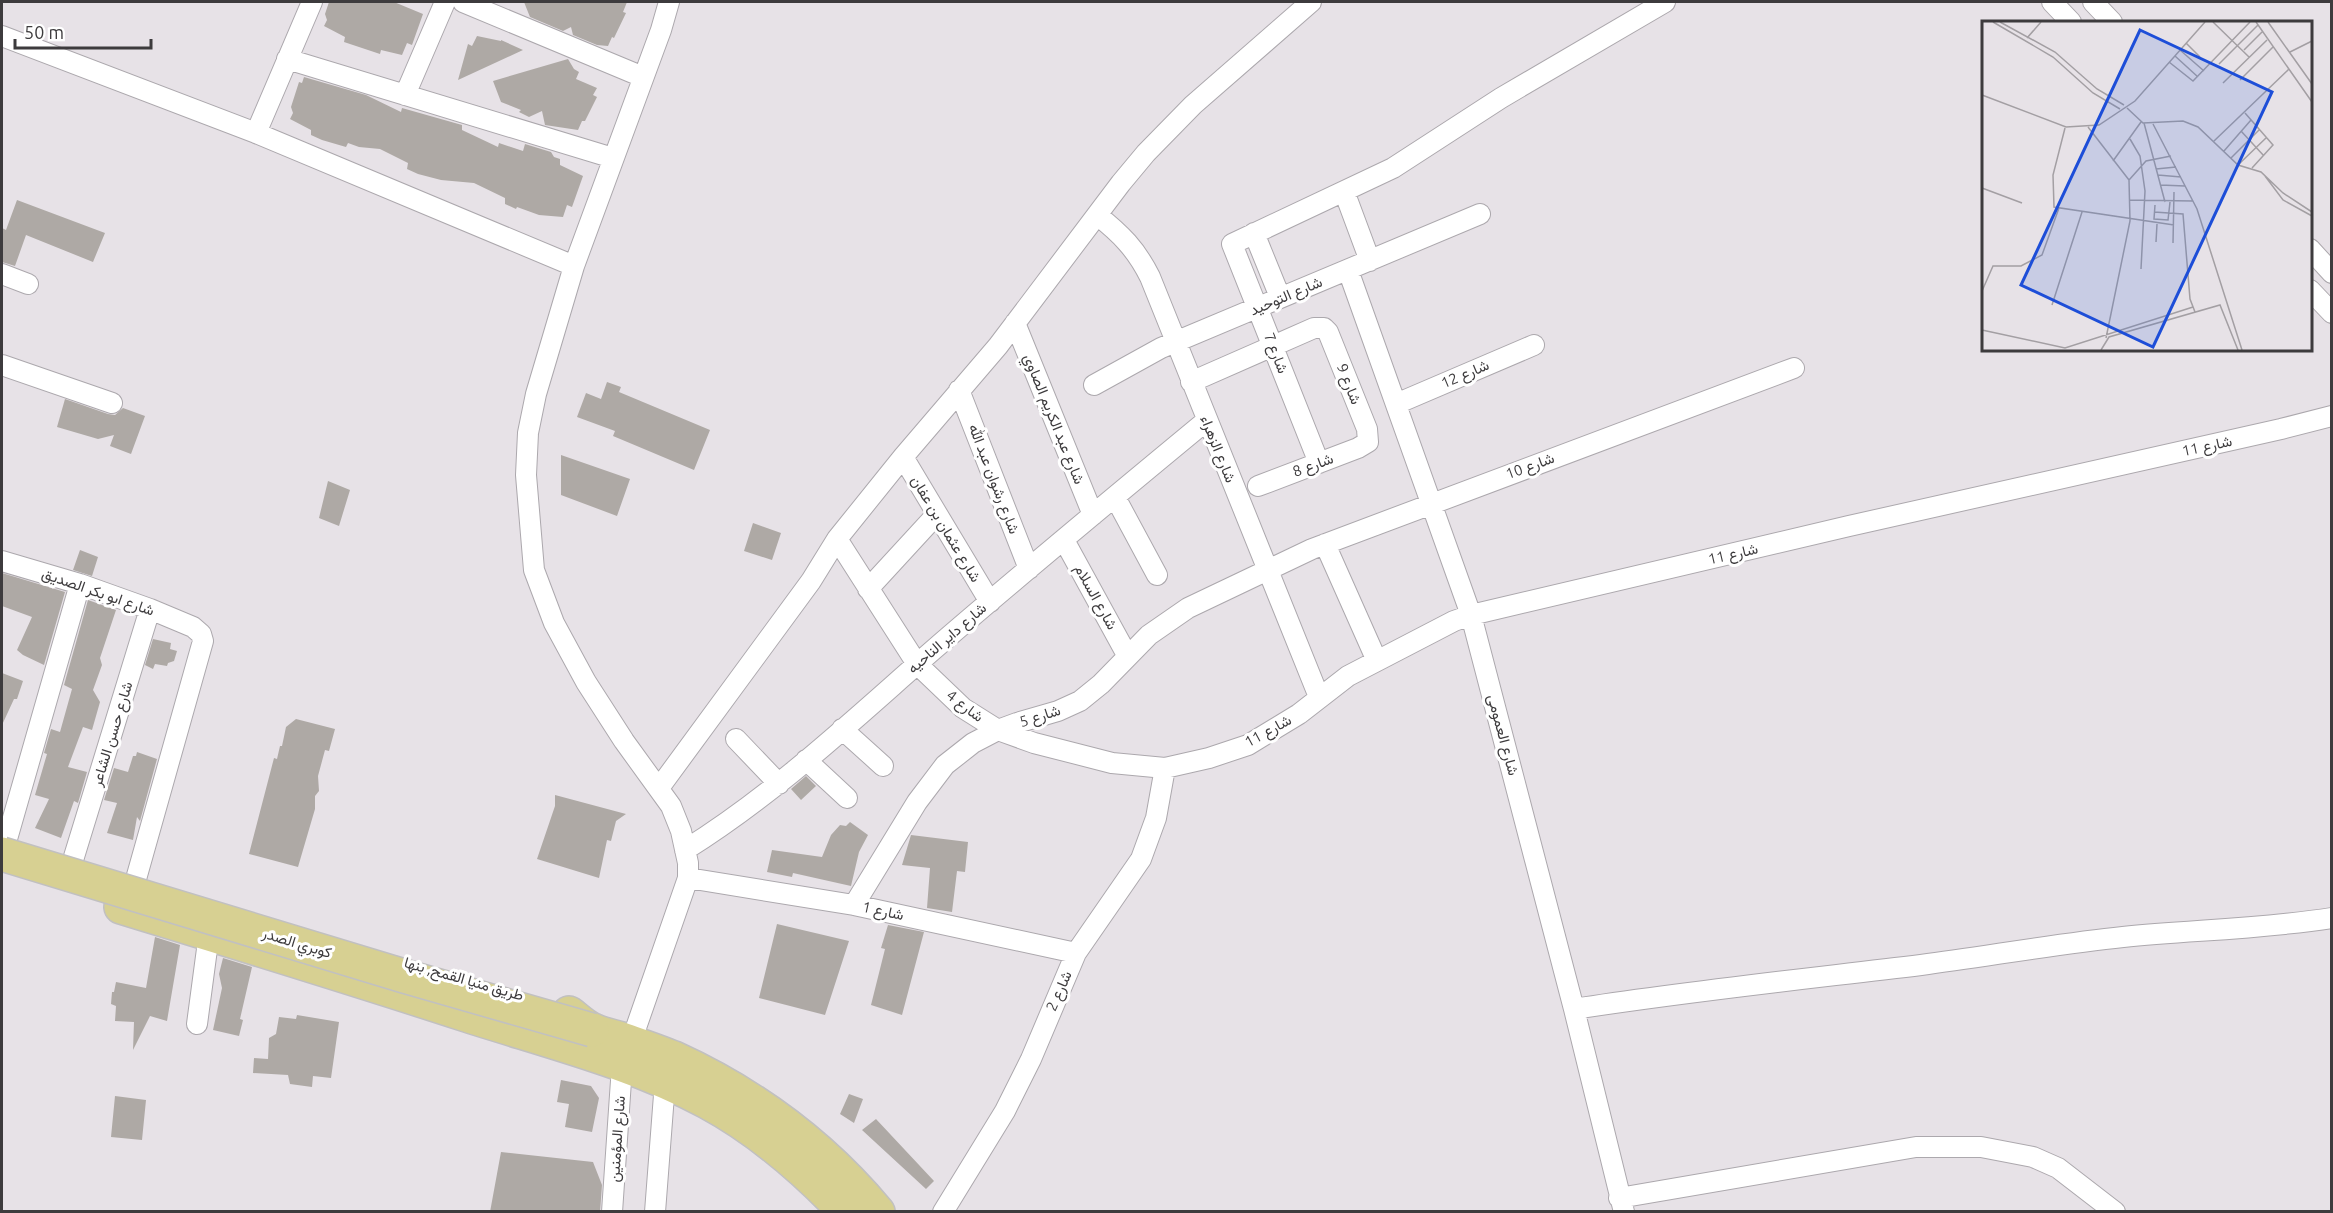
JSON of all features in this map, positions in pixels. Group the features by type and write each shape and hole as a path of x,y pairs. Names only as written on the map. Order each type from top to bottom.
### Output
{"highway":[{"name":"طريق منيا القمح, بنها","path":"3,852 68,874 209,934 425,1001 626,1054 692,1067 752,1100 790,1126 825,1155 878,1212"},
{"name":"كوبري الصدر","path":"3,852 388,981 407,988 425,1001"},
{"name":"كوبري الصدر","path":"3,852 404,976 592,1030"},
{"name":"طريق منيا القمح, بنها","path":"68,874 136,879 486,986 549,1003 569,1014 665,1082 707,1102 747,1126 785,1154 820,1185 845,1212"}],"street":[{"path":"256,133 312,2"},
{"path":"405,95 445,2"},
{"path":"463,2 643,77"},
{"path":"669,2 574,267 536,394 528,434 526,475 534,570 554,622 586,682 624,741 659,788 676,817 685,850 688,878"},
{"path":"659,788 811,581 837,539 1015,323 1146,153 1193,105 1311,2"},
{"path":"1280,297 1254,233 1393,168 1501,98 1665,2"},
{"path":"2052,2 2070,21"},
{"path":"2093,2 2111,21"},
{"path":"2,36 256,133 574,267"},
{"path":"287,59 613,158"},
{"path":"1344,191 1370,261"},
{"name":"شارع التوحيد","path":"1094,385 1161,348 1480,214"},
{"name":"شارع الزهراء","path":"1097,215 1120,233 1139,255 1318,697"},
{"name":"شارع 7","path":"1254,233 1232,244 1319,463"},
{"path":"2312,251 2331,273"},
{"name":"شارع العمومى","path":"1348,270 1471,615 1574,1009 1622,1205"},
{"path":"2,274 28,284"},
{"path":"2312,292 2331,313"},
{"name":"شارع عبد الكريم الصاوي","path":"1015,323 1093,515"},
{"name":"شارع 9","path":"1273,345 1314,328 1324,328 1331,337 1367,429 1368,442"},
{"path":"1191,382 1273,345"},
{"name":"شارع 12","path":"1396,404 1534,345"},
{"path":"2,364 112,403"},
{"name":"شارع 10","path":"1267,569 1432,503 1794,368"},
{"name":"شارع رشوان عبد الله","path":"959,390 1029,569"},
{"name":"شارع 11","path":"1165,768 1209,758 1248,745 1299,714 1348,676 1454,621 1471,615 2331,416"},
{"name":"شارع داير الناحيه","path":"685,850 738,817 780,784 917,664 1206,421"},
{"name":"شارع 8","path":"1258,486 1358,448 1368,442"},
{"name":"شارع عثمان بن عفان","path":"903,457 990,602"},
{"path":"1115,497 1157,575"},
{"path":"868,589 937,514"},
{"name":"شارع 4","path":"837,539 917,664 963,708 998,730 1034,742 1112,763 1165,768"},
{"name":"شارع السلام","path":"1064,540 1127,655"},
{"path":"1325,544 1377,661"},
{"name":"شارع ابو بكر الصديق","path":"2,561 80,584 150,609 193,627 201,634 203,641 136,879"},
{"name":"شارع 5","path":"854,905 917,802 945,765 973,743 998,730 1058,711 1080,701 1101,684 1127,655 1167,620 1267,569"},
{"path":"3,852 80,584"},
{"name":"شارع حسن الشاعر","path":"68,874 150,609"},
{"path":"842,729 883,766"},
{"path":"736,739 780,784"},
{"path":"806,760 848,798"},
{"name":"شارع 2","path":"943,1212 1005,1112 1031,1059 1076,953 1141,859 1156,818 1165,768"},
{"name":"شارع 1","path":"688,878 854,905 1076,953"},
{"name":"شارع المؤمنين","path":"612,1212 626,1054 688,878"},
{"path":"1574,1009 1925,964 2055,944 2270,926 2331,918"},
{"path":"197,1024 209,934"},
{"path":"655,1212 665,1082"},
{"path":"1622,1205 1916,1147 1981,1147 2033,1157 2058,1168 2115,1212"}],"building":[{"path":"329,2 394,2 423,14 412,45 407,43 402,55 381,50 380,54 344,42 345,37 324,26"},
{"path":"524,2 627,2 623,12 626,13 608,46 597,45 573,35 571,27 563,31 530,17"},
{"path":"477,36 501,40 523,50 458,80 468,44 472,46"},
{"path":"568,59 574,69 579,72 576,79 597,88 593,95 597,97 578,130 545,125 542,111 529,117 519,112 521,110 501,102 493,81"},
{"path":"304,77 366,95 401,112 402,108 462,125 462,130 498,147 499,143 523,151 525,144 551,152 554,157 560,159 560,165 583,176 572,207 567,205 563,217 539,215 517,207 516,209 505,204 505,198 474,183 441,180 418,174 407,169 408,163 380,149 359,147 348,143 346,147 311,135 311,130 290,119 293,113 291,107 299,82 302,83"},
{"path":"17,200 105,233 93,262 26,235 15,266 2,262 2,228 6,230"},
{"path":"607,382 621,387 619,392 710,430 694,470 613,436 615,431 577,417 586,393 601,399"},
{"path":"65,399 108,414 115,415 123,408 145,416 131,454 110,446 114,435 98,439 57,427"},
{"path":"561,455 630,479 617,516 561,495"},
{"path":"328,481 350,490 339,526 319,518"},
{"path":"753,523 781,533 772,560 744,551"},
{"path":"80,550 98,557 92,576 73,570"},
{"path":"2,573 65,592 44,665 17,650 32,617 2,606"},
{"path":"88,600 116,610 100,658 102,665 93,690 100,702 92,730 83,727 68,767 87,772 78,803 74,801 61,838 35,828 49,799 35,795 47,754 44,753 51,729 60,732 72,689 64,685"},
{"path":"153,639 171,643 170,649 177,651 174,661 168,663 167,666 155,664 153,669 145,665"},
{"path":"2,673 23,681 17,699 14,699 2,725"},
{"path":"296,719 335,729 329,751 325,750 318,776 319,791 315,796 315,809 298,867 249,854 274,758 277,759 286,727"},
{"path":"137,752 157,759 140,821 137,817 133,840 107,833 117,803 104,800 114,768 128,772 133,756 136,756"},
{"path":"806,776 816,786 801,800 791,789"},
{"path":"555,795 626,814 616,821 611,841 607,840 599,878 537,859 555,806"},
{"path":"850,822 868,835 859,852 851,886 793,873 792,877 767,872 772,850 822,857 831,835 840,825 846,826"},
{"path":"911,835 968,842 965,872 957,871 952,912 927,908 930,868 902,865"},
{"path":"777,924 849,941 825,1015 759,998"},
{"path":"888,925 924,932 902,1015 871,1005 885,949 881,948"},
{"path":"155,937 180,945 167,1021 150,1016 133,1050 134,1022 115,1021 116,1006 111,1004 112,992 114,992 116,982 146,988"},
{"path":"223,958 252,967 240,1019 243,1020 239,1036 213,1030 222,988 219,974"},
{"path":"297,1015 339,1022 331,1078 313,1076 312,1087 290,1084 288,1075 253,1073 254,1058 268,1059 269,1038 276,1034 279,1017 296,1019"},
{"path":"561,1080 591,1086 599,1098 592,1132 565,1127 569,1104 557,1102"},
{"path":"849,1094 863,1099 854,1123 840,1114"},
{"path":"115,1096 146,1100 142,1140 111,1137"},
{"path":"876,1119 934,1181 926,1189 862,1130"},
{"path":"501,1152 593,1162 602,1185 600,1212 490,1212"}]}
